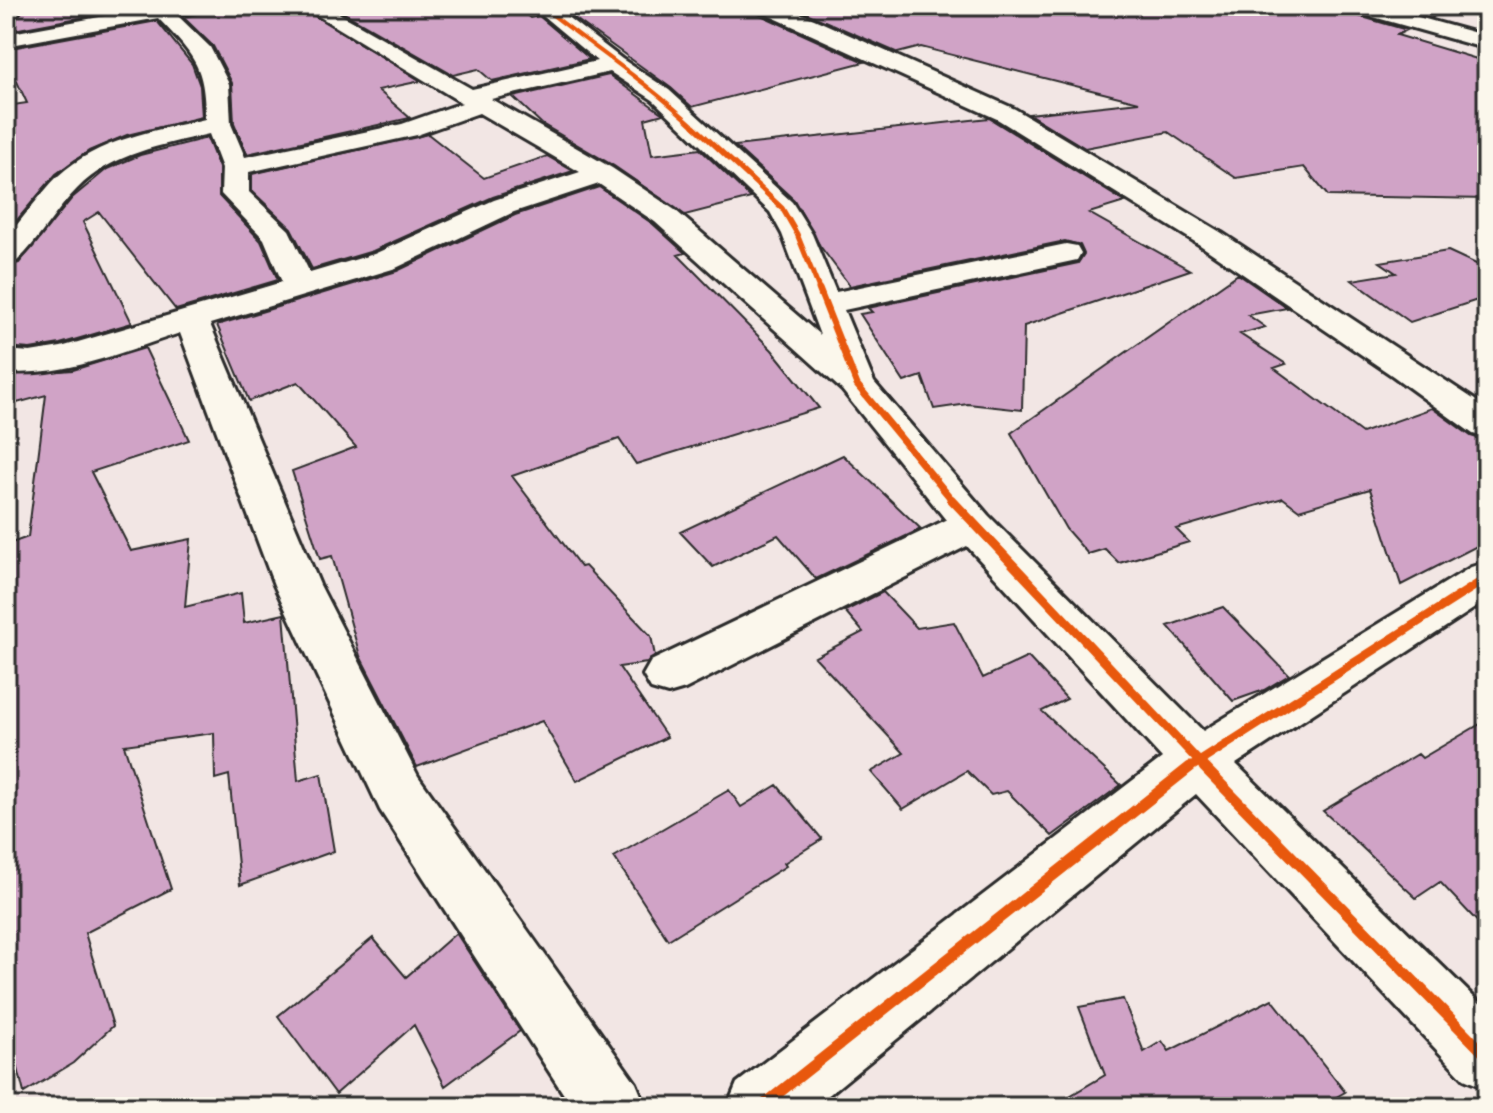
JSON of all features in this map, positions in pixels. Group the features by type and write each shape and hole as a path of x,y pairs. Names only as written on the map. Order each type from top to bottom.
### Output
{"street":[{"path":"6,40 195,6"},
{"path":"312,6 602,174 665,216 857,385 973,525 1198,761 1487,1056"},
{"path":"541,6 614,64 661,95 782,208 797,234 857,385"},
{"path":"764,6 1006,114 1211,239 1406,368 1487,426"},
{"path":"1356,6 1487,43"},
{"path":"163,12 202,52 217,84 218,124 235,167 235,194 277,235 300,286"},
{"path":"235,167 408,130 475,100 614,64"},
{"path":"6,254 68,182 94,161 134,145 218,124"},
{"path":"6,361 30,363 66,357 404,254 496,209 602,174"},
{"path":"825,304 1066,253"},
{"path":"191,318 297,585 399,793 612,1107"},
{"path":"668,675 973,525"},
{"path":"761,1107 1198,761 1487,578"}],"building":[{"path":"26,6 143,6 8,31"},
{"path":"206,6 299,6 421,81 378,90 410,118 247,154 234,123 232,83 213,46 183,17 201,13"},
{"path":"332,6 507,6 512,12 521,10 530,18 539,16 590,59 492,81 478,69 453,75"},
{"path":"606,6 751,6 756,13 864,62 692,107 671,88 566,12"},
{"path":"790,6 1343,6 1348,13 1407,30 1397,35 1487,62 1487,199 1328,196 1304,167 1236,178 1168,132 1085,148 1029,114 1139,102 921,47 898,53"},
{"path":"1389,6 1454,6 1431,18"},
{"path":"157,21 192,64 200,86 202,117 127,135 89,151 56,174 6,233 6,106 27,103 6,49"},
{"path":"609,75 663,114 645,119 652,155 700,149 751,198 685,215 614,166 542,124 513,97"},
{"path":"989,118 1125,202 1089,213 1190,270 1024,326 1022,410 968,404 934,409 922,376 904,382 860,314 872,312 868,308 1078,263 1084,254 1080,245 1065,241 850,286 820,246 794,200 735,146"},
{"path":"428,134 484,178 547,156 573,171 493,197 373,251 312,269 291,228 252,191 252,174"},
{"path":"207,138 219,168 219,196 261,241 278,280 176,310 99,212 83,222 132,323 60,344 30,349 6,347 6,266 19,263 72,198 107,169 140,155"},
{"path":"599,187 653,224 685,253 678,255 772,350 819,408 636,464 619,439 512,476 581,567 585,566 651,636 655,656 647,663 619,667 667,737 577,781 542,721 417,767 360,656 332,556 320,559 292,471 356,447 298,382 249,401 217,325 397,271 515,215"},
{"path":"1448,251 1487,269 1487,297 1410,322 1352,280 1396,273 1380,262"},
{"path":"1238,274 1287,308 1248,315 1265,327 1240,334 1286,364 1274,368 1362,433 1432,408 1471,436 1487,441 1487,541 1401,585 1370,489 1299,510 1283,498 1176,529 1189,542 1119,563 1105,549 1088,554 1066,529 1011,433"},
{"path":"145,348 189,440 91,472 131,551 191,539 185,607 241,593 244,623 284,614 298,781 321,774 334,851 240,885 229,775 215,779 214,733 124,745 171,889 85,933 113,1026 73,1063 24,1093 6,1020 6,545 28,537 46,395 6,406 6,375 73,370"},
{"path":"843,455 921,529 816,579 778,535 713,567 680,532"},
{"path":"883,592 917,628 954,622 983,678 1028,657 1067,699 1042,711 1121,785 1052,836 1007,791 991,795 967,771 903,809 871,772 904,753 815,657 863,632 845,611"},
{"path":"1223,607 1289,675 1264,690 1233,701 1168,626"},
{"path":"1487,720 1487,932 1440,882 1416,898 1323,811 1418,754 1422,758"},
{"path":"777,785 822,839 784,863 786,866 668,940 614,857 729,790 741,807"},
{"path":"456,933 520,1031 445,1086 414,1025 336,1094 278,1016 373,938 406,977"},
{"path":"1123,999 1144,1052 1162,1041 1169,1051 1272,999 1345,1092 1319,1107 1051,1107 1105,1075 1079,1007"}],"cycle path":[{"path":"541,6 614,64 661,95 782,208 797,234 857,385 973,525 1198,761 1487,1056"},
{"path":"761,1107 1198,761 1487,578"}]}
